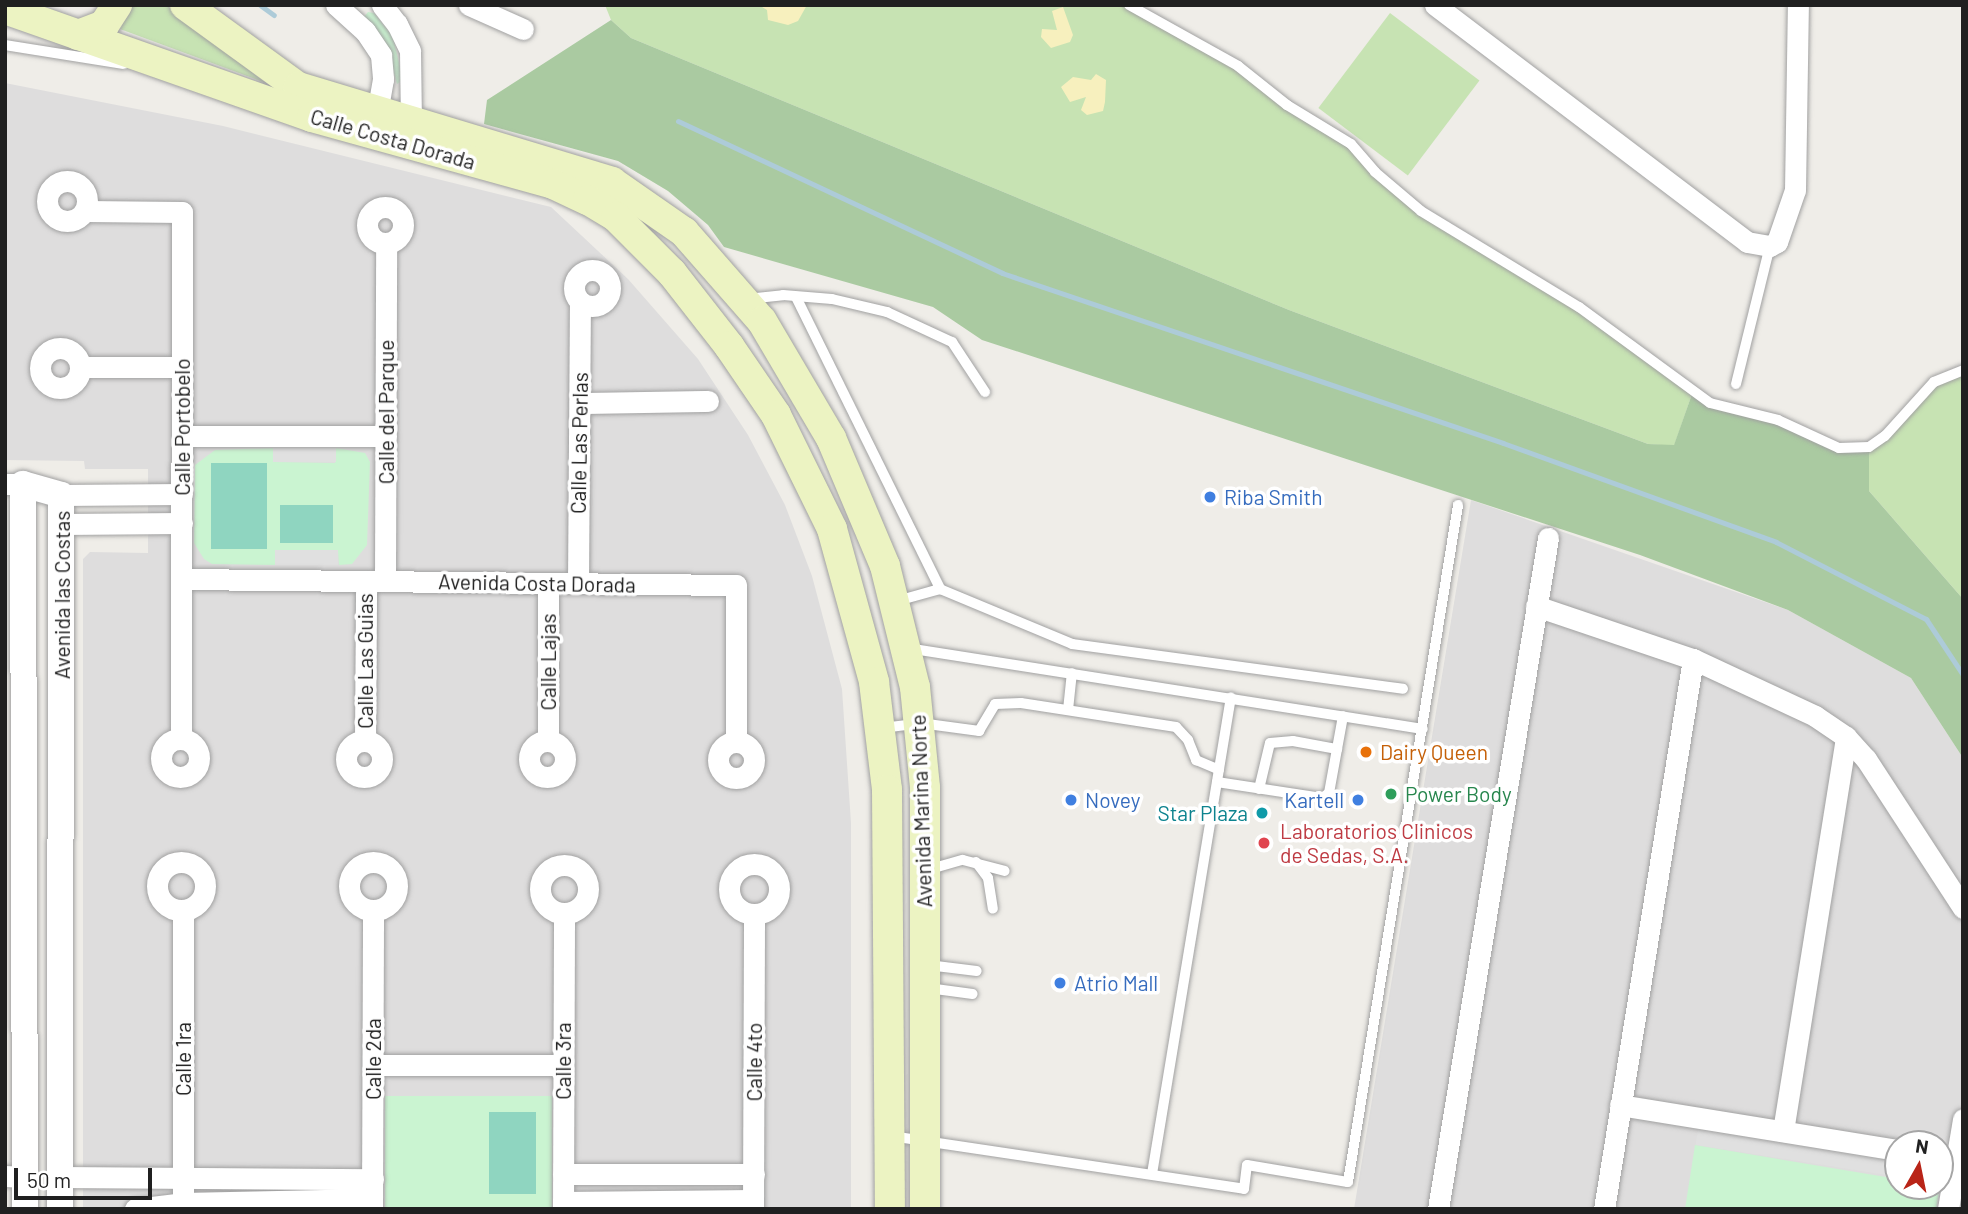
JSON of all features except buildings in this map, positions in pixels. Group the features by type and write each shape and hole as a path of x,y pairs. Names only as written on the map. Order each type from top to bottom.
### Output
{"main road":[{"path":"78,35 104,25 117,5"},
{"name":"Calle Costa Dorada","path":"185,5 298,87 612,182 684,232 753,310"},
{"name":"Calle Costa Dorada","path":"5,9 391,141 553,184 615,217 672,273 729,346"},
{"path":"729,346 753,310"},
{"name":"Avenida Marina Norte","path":"753,310 831,438 885,566 906,648 920,723 925,871 925,1209"},
{"name":"Avenida Marina Norte","path":"729,346 776,415 832,529 863,633 880,728 887,790 890,1209"}],"street":[{"path":"335,5 366,31 381,55 383,79 377,112"},
{"path":"382,5 397,24 410,51 411,121"},
{"path":"470,5 523,29"},
{"path":"1435,5 1747,242 1770,246 1777,242 1795,190 1798,5"},
{"name":"Calle Portobelo","path":"85,211 182,212 181,738"},
{"name":"Calle del Parque","path":"375,581 386,436 386,243"},
{"name":"Calle Las Perlas","path":"578,583 580,302"},
{"path":"81,367 182,367"},
{"path":"580,403 708,401"},
{"path":"182,436 386,436"},
{"path":"61,495 181,494"},
{"name":"Avenida las Costas","path":"25,1209 15,1177 24,786 14,496 61,495 60,1209"},
{"path":"14,496 62,524 182,523"},
{"path":"1438,1209 1548,538"},
{"name":"Avenida Costa Dorada","path":"181,579 736,585 736,742"},
{"name":"Calle Las Guias","path":"365,741 375,581"},
{"name":"Calle Lajas","path":"548,583 548,740"},
{"path":"1536,606 1693,659 1815,716 1846,737 1866,759 1963,908"},
{"path":"1604,1209 1693,659"},
{"path":"1783,1131 1846,737"},
{"path":"24,786 61,786"},
{"name":"Calle 1ra","path":"183,910 183,1206"},
{"name":"Calle 2da","path":"372,1196 373,910"},
{"name":"Calle 3ra","path":"563,1205 564,914"},
{"name":"Calle 4to","path":"753,1204 754,914"},
{"path":"373,1065 563,1065"},
{"path":"1620,1105 1884,1148"},
{"path":"1954,1142 1963,1119"},
{"path":"564,1174 754,1174"},
{"path":"15,1177 183,1178 372,1196"},
{"path":"135,1209 372,1196"},
{"path":"563,1205 753,1204"}],"lane":[{"path":"1129,5 1238,66 1287,105 1351,144 1375,172 1421,211 1579,307 1710,403 1778,421 1839,447 1869,447 1885,436 1934,382 1963,370"},
{"path":"5,45 193,75"},
{"path":"1736,384 1770,246"},
{"path":"753,310 796,297 832,299 887,313 952,342 985,392"},
{"path":"796,297 940,589"},
{"path":"891,1136 925,1138 1244,1189 1247,1165 1348,1182 1458,505"},
{"path":"895,602 940,589 1072,644 1403,689"},
{"path":"906,648 1423,729"},
{"path":"1068,710 1072,673"},
{"path":"1152,1174 1231,697"},
{"path":"880,728 920,723 979,731 995,704 1002,702 1068,710 1176,727 1188,740 1196,760 1219,770"},
{"path":"1217,782 1322,798 1329,793 1343,716"},
{"path":"1259,789 1270,743 1293,741 1337,749"},
{"path":"925,871 955,860 974,861 1005,871"},
{"path":"974,861 988,878 993,909"},
{"path":"925,976 977,971"},
{"path":"925,976 974,994"}],"shaded area":[{"path":"5,83 223,126 551,207 628,279 698,359 748,435 785,505 812,576 842,689 851,823 851,1209 83,1209 83,559 90,552 148,553 148,469 85,469 84,461 5,460"},
{"path":"273,448 336,448 336,462 273,462"},
{"path":"1471,500 1788,610 1911,678 1963,758 1963,1209 1354,1209"},
{"path":"275,550 338,550 338,565 275,565"},
{"path":"1698,1129 1884,1158 1884,1175 1695,1145"}],"green space":[{"path":"132,5 166,5 266,83 120,29"},
{"path":"605,5 1129,5 1203,42 1351,144 1397,193 1545,288 1692,394 1674,446 1648,444 1289,310 631,38 611,20"},
{"path":"368,12 374,13 393,37 403,80 397,84 389,55 363,18"},
{"path":"1390,13 1479,80 1408,175 1318,108"},
{"path":"611,20 631,38 1289,310 1648,444 1674,445 1692,394 1778,420 1839,448 1869,447 1869,491 1963,599 1963,758 1911,678 1788,610 1640,555 982,340 933,307 724,247 708,225 668,191 618,161 484,124 487,100"},
{"path":"1963,370 1963,599 1869,491 1869,447 1934,382"},
{"path":"273,448 273,462 335,463 336,448 365,453 370,462 367,545 352,564 339,565 338,551 276,550 275,565 212,564 204,559 194,543 195,465 215,450"},
{"path":"211,463 267,463 267,549 211,549"},
{"path":"280,505 333,505 333,543 280,543"},
{"path":"385,1096 552,1096 552,1209 385,1209"},
{"path":"489,1112 536,1112 536,1194 489,1194"},
{"path":"1695,1145 1884,1177 1884,1200 1938,1200 1936,1209 1685,1209"}],"sand":[{"path":"759,5 807,5 798,21 788,25 768,20 767,10"},
{"path":"1063,7 1073,35 1070,42 1051,48 1041,37 1042,29 1057,30 1052,11"},
{"path":"1096,74 1106,80 1105,102 1103,111 1087,115 1081,110 1086,97 1070,102 1061,87 1073,77 1091,80"}],"waterway":[{"path":"260,5 274,15"},
{"path":"678,121 1002,273 1503,443 1776,542 1926,619 1963,675"}],"place":[{"name":"Riba Smith","path":"1210,497"},
{"name":"Dairy Queen","path":"1366,752"},
{"name":"Power Body","path":"1391,794"},
{"name":"Novey","path":"1071,800"},
{"name":"Kartell","path":"1358,800"},
{"name":"Star Plaza","path":"1262,813"},
{"name":"Laboratorios Clinicos de Sedas, S.A.","path":"1264,843"},
{"name":"Atrio Mall","path":"1060,983"}]}
